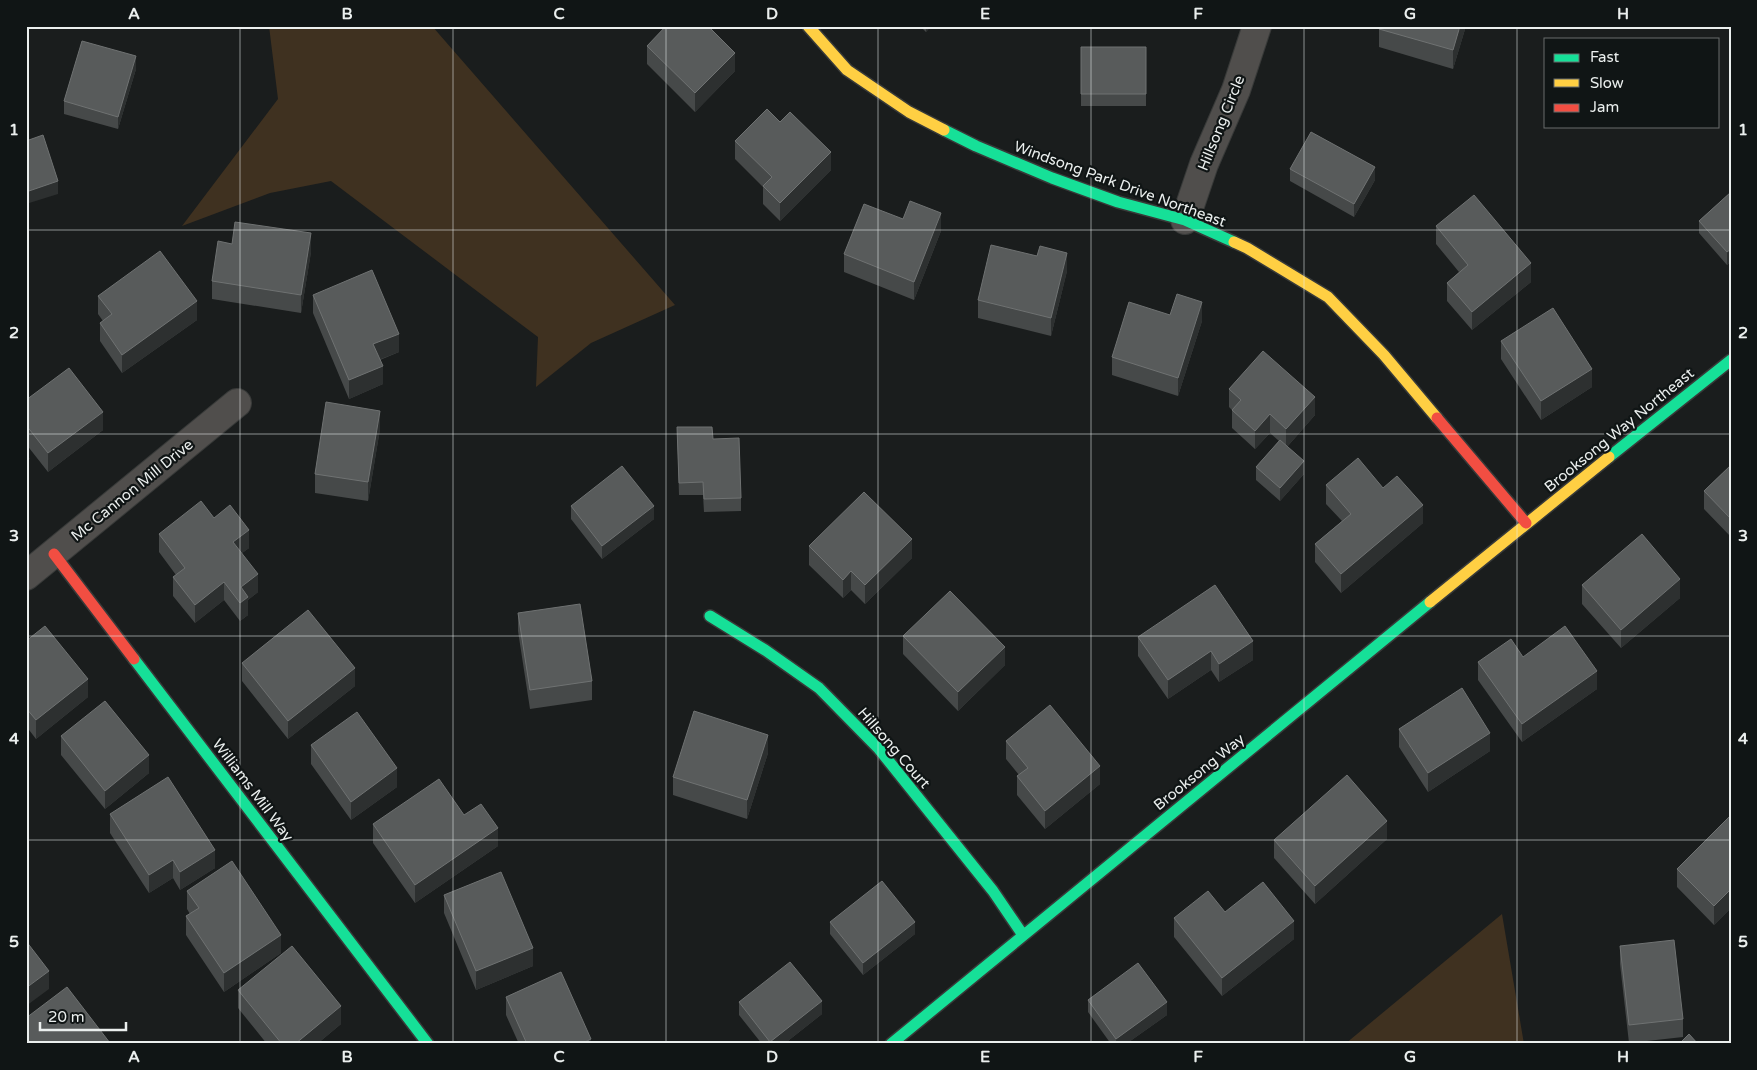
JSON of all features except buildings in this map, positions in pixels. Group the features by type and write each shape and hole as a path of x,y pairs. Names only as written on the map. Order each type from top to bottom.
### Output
{"street":[{"name":"Windsong Park Drive Northeast","path":"808,26 847,70 918,116 976,146 1052,178 1118,202 1185,220 1247,248 1328,298 1384,355 1526,523"},
{"name":"Hillsong Circle","path":"1185,220 1204,164 1236,90 1257,26"},
{"name":"Brooksong Way Northeast","path":"1526,523 1731,360"},
{"name":"Mc Cannon Mill Drive","path":"26,576 237,403"},
{"name":"Brooksong Way","path":"890,1044 1526,523"},
{"name":"Williams Mill Way","path":"54,554 428,1044"},
{"name":"Hillsong Court","path":"710,616 796,671 833,701 879,749 992,891 1023,935"}],"shaded area":[{"path":"269,26 432,26 675,305 591,343 536,387 538,337 331,181 270,193 182,226 278,99"},
{"path":"1502,914 1524,1044 1345,1044"}],"traffic: fast":[{"path":"944,130 976,146 1052,178 1118,202 1185,220 1234,242"},
{"path":"1609,457 1731,360"},
{"path":"891,1044 1430,602"},
{"path":"710,616 765,650 819,688 879,749 993,891 1023,935"},
{"path":"134,659 428,1044"}],"traffic: slow":[{"path":"808,26 847,70 909,112 944,130"},
{"path":"1234,242 1328,297 1384,355 1437,418"},
{"path":"1430,602 1609,457"}],"traffic: jam":[{"path":"1437,418 1526,523"},
{"path":"54,554 134,659"}]}
